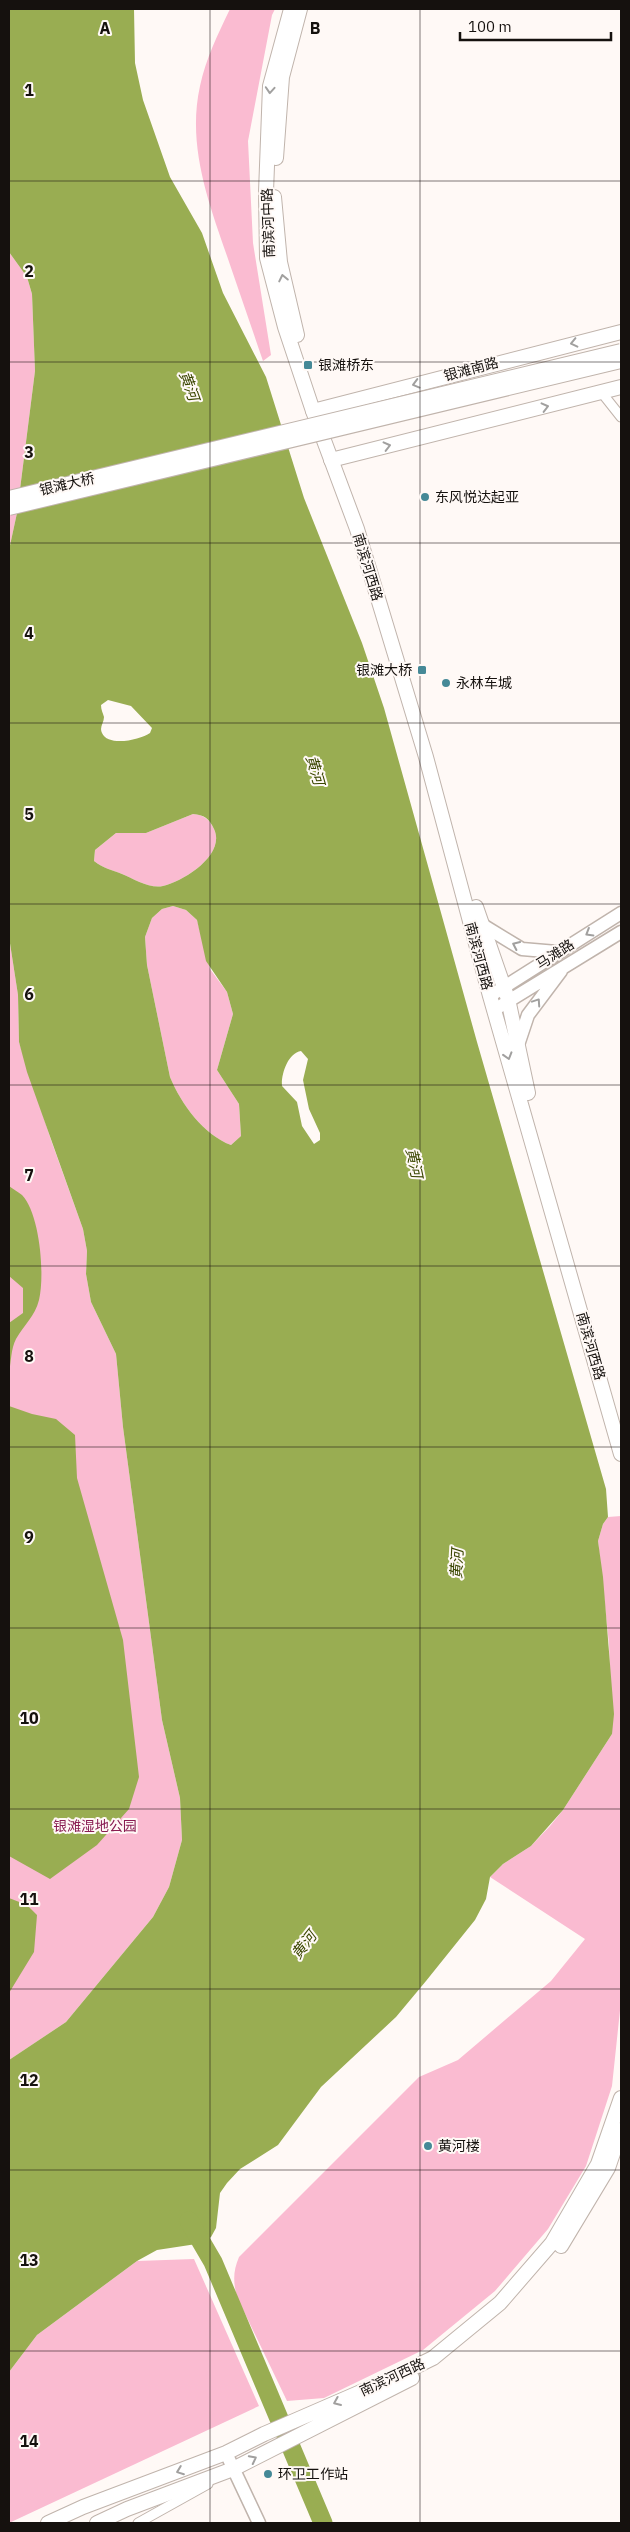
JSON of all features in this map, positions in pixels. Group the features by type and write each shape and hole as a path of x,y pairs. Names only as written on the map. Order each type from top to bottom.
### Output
{"main road":[{"name":"南滨河中路","path":"291,9 270,86 266,192 267,258 285,327 335,459"},
{"name":"南滨河中路","path":"300,9 282,77 274,192 280,262 294,325 317,410"},
{"name":"银滩南路","path":"317,410 621,332"},
{"name":"银滩大桥","path":"9,498 621,351"},
{"name":"银滩大桥","path":"9,508 621,361"},
{"path":"335,459 621,387"},
{"name":"南滨河西路","path":"335,459 371,545 433,753 480,924 505,994 530,1102 621,1423"},
{"name":"南滨河西路","path":"335,459 426,757 492,1003 621,1454"},
{"name":"马滩路","path":"492,1003 557,952 621,913"},
{"path":"480,924 522,949 557,952"},
{"name":"马滩路","path":"505,994 566,965 621,932"},
{"path":"518,1045 528,1015 566,965"},
{"name":"南滨河西路","path":"48,2523 83,2507 226,2453 294,2420 386,2381 433,2358 500,2303 552,2242 574,2209 598,2164 621,2098"},
{"name":"南滨河西路","path":"97,2523 127,2509 233,2469 437,2364 506,2309 560,2247 583,2213 608,2168 621,2130"},
{"path":"226,2453 259,2523"}],"street":[{"path":"602,392 621,417"},
{"name":"南滨河西路","path":"138,2523 233,2469"}],"green space":[{"path":"230,9 275,9 272,15 248,141 253,243 271,355 263,361 213,215 202,172 196,130 200,86 209,56"},
{"path":"9,252 27,277 32,294 35,371 17,513 9,550"},
{"path":"193,814 200,815 208,820 214,829 216,838 214,848 201,865 172,883 158,887 142,883 94,861 95,850 116,833 146,833"},
{"path":"173,906 186,910 197,920 210,969 227,992 233,1014 217,1070 239,1104 241,1136 231,1145 212,1134 194,1117 180,1098 170,1077 147,965 145,937 152,918 162,909"},
{"name":"银滩湿地公园","path":"9,937 18,995 19,1042 83,1229 87,1251 86,1274 91,1302 116,1354 123,1427 162,1720 180,1798 182,1840 169,1887 153,1917 66,2022 9,2060"},
{"path":"621,1516 621,2001 612,2086 586,2166 548,2229 495,2291 423,2350 324,2398 287,2401 237,2297 234,2277 239,2257 419,2077 458,2060 551,1981 585,1939 490,1877 503,1864 531,1846 550,1826 563,1810 612,1734 609,1644 598,1541 603,1524 608,1517"},
{"path":"194,2259 259,2406 9,2523 9,2372 37,2335 137,2261"}],"water":[{"name":"黄河","path":"9,9 134,9 135,63 143,100 170,177 202,233 223,293 266,377 304,498 362,643 384,708 477,1042 606,1489 608,1517 603,1524 598,1541 603,1577 614,1714 612,1734 563,1810 531,1846 503,1864 490,1877 486,1899 475,1920 426,1981 396,2017 321,2087 278,2145 240,2169 227,2183 220,2193 216,2228 211,2237 203,2243 157,2250 137,2261 37,2335 9,2372 9,2060 66,2022 153,1917 169,1887 182,1840 180,1798 162,1720 123,1427 116,1354 91,1302 86,1274 87,1251 83,1229 27,1072 19,1042 18,995 9,937 9,550 17,513 35,371 32,294 27,277 9,252","holes":["108,700 131,706 152,728 150,733 125,741 111,740 105,737 101,731 104,717 101,705","193,814 203,816 210,822 216,838 214,848 201,865 182,878 158,887 142,883 94,861 95,850 116,833 146,833","173,906 186,910 197,920 206,961 227,992 233,1014 217,1070 239,1104 241,1136 231,1145 212,1134 194,1117 180,1098 170,1077 147,965 145,937 152,918 162,909","301,1051 308,1059 303,1080 309,1109 320,1133 320,1140 314,1144 302,1126 297,1102 282,1086 286,1065 296,1053"]},
{"path":"9,1186 22,1195 33,1216 40,1245 41,1289 37,1306 32,1316 14,1343 9,1373 9,1323 23,1313 23,1288 9,1276"},
{"path":"9,1406 32,1414 56,1419 75,1435 77,1478 123,1640 139,1777 129,1809 97,1845 50,1879 9,1856"},
{"path":"9,1898 27,1905 37,1915 34,1952 9,1993"}],"waterway":[{"path":"189,2221 213,2262 323,2523"}],"place":[{"name":"银滩桥东","path":"308,365"},
{"name":"东风悦达起亚","path":"425,497"},
{"name":"银滩大桥","path":"422,670"},
{"name":"永林车城","path":"446,683"},
{"name":"黄河楼","path":"428,2146"},
{"name":"环卫工作站","path":"268,2474"}]}
